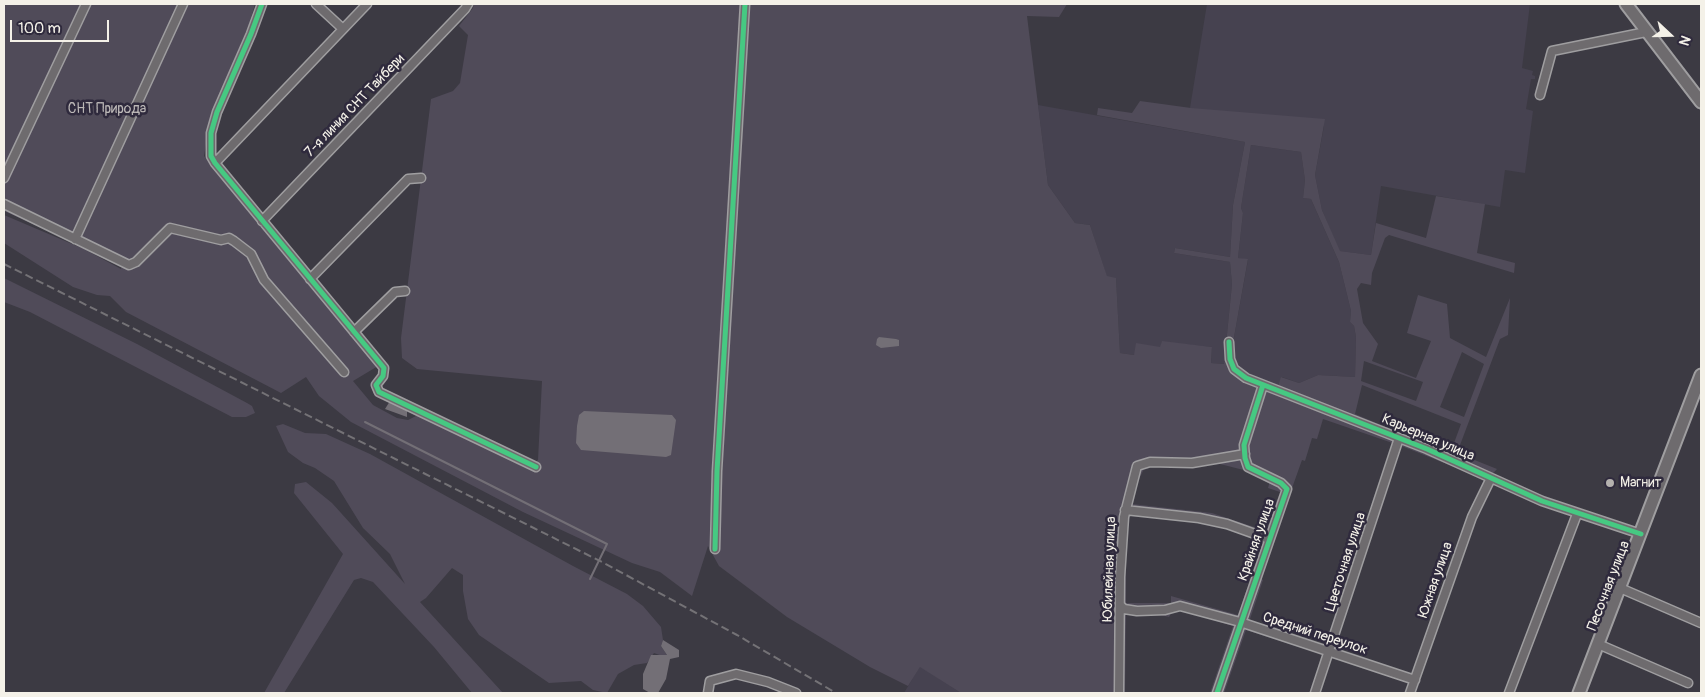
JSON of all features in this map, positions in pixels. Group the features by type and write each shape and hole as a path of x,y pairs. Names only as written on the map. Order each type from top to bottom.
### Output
{"street":[{"path":"4,178 86,4"},
{"path":"75,240 184,4"},
{"path":"262,4 251,34 216,112 211,133 211,151 214,163 384,368 383,376 376,385 379,392 536,467"},
{"path":"316,4 343,29"},
{"path":"214,163 367,4"},
{"path":"715,549 717,471 745,4"},
{"path":"1626,4 1701,102"},
{"name":"7-я линия СНТ Тайбери","path":"262,221 466,6"},
{"path":"1540,95 1552,51 1646,32"},
{"path":"310,279 408,179 421,178"},
{"path":"4,204 129,265 136,262 170,228 221,240 229,238 234,240 251,254 264,280 344,372"},
{"path":"354,332 395,292 405,291"},
{"name":"Карьерная улица","path":"1228,342 1230,359 1234,369 1263,385 1301,398 1399,438 1576,514 1641,534"},
{"name":"Песочная улица","path":"1579,693 1701,375"},
{"path":"1245,454 1244,445 1263,385"},
{"name":"Цветочная улица","path":"1315,693 1399,438"},
{"name":"Юбилейная улица","path":"1119,693 1120,577 1125,510 1137,466 1150,462 1192,464 1245,454"},
{"name":"Крайняя улица","path":"1217,693 1287,489 1281,483 1248,467 1245,454"},
{"name":"Южная улица","path":"1410,693 1472,517 1491,478"},
{"path":"1125,510 1199,518 1226,524 1269,539"},
{"path":"1509,693 1576,514"},
{"path":"1620,588 1701,623"},
{"name":"Средний переулок","path":"1120,605 1124,609 1137,611 1165,610 1180,606 1240,622 1414,680"},
{"path":"1598,644 1688,683"},
{"path":"708,693 710,681 736,674 793,691"}],"shaded area":[{"path":"1207,4 1530,4 1522,68 1533,71 1532,75 1535,76 1535,79 1531,79 1526,109 1533,111 1525,173 1505,170 1500,207 1381,186 1371,255 1339,251 1322,210 1315,175 1324,126 1189,114"},
{"path":"1038,105 1245,142 1233,205 1230,257 1175,248 1174,253 1230,262 1232,284 1224,364 1211,363 1212,347 1162,342 1161,347 1134,355 1120,353 1116,279 1107,277 1090,225 1075,223 1048,185"},
{"path":"1251,145 1301,152 1305,180 1303,198 1311,199 1339,262 1351,311 1350,322 1354,326 1356,337 1355,377 1318,375 1299,383 1282,377 1278,386 1241,372 1235,364 1231,354 1248,260 1238,258 1243,213 1241,208"},
{"path":"879,337 899,340 899,346 881,348 876,345"},
{"path":"390,401 407,409 407,417 385,409"},
{"path":"584,411 672,415 676,420 671,455 666,457 581,450 576,443 577,426 579,415"},
{"path":"663,640 679,650 679,657 670,659 666,679 658,693 650,693 643,689 643,674 651,655 667,655 661,646"},
{"path":"920,666 961,693 904,693"}],"green space":[{"name":"СНТ Природа","path":"4,4 255,4 249,25 211,115 204,156 378,366 353,381 373,405 397,418 408,420 418,415 530,468 538,460 542,381 417,369 402,358 401,338 431,99 453,91 460,83 468,35 459,26 474,4 1067,4 1059,17 1027,16 1048,185 1075,223 1090,225 1107,276 1116,278 1120,353 1134,355 1136,343 1160,347 1162,341 1212,347 1211,363 1224,364 1232,284 1230,262 1174,253 1175,248 1230,257 1233,205 1245,142 1097,115 1098,108 1132,113 1140,101 1191,108 1325,119 1315,175 1322,210 1340,251 1371,255 1376,223 1426,238 1436,196 1485,204 1477,253 1515,263 1514,273 1389,235 1385,238 1372,273 1371,285 1361,283 1357,289 1363,323 1378,344 1372,361 1416,378 1431,341 1407,333 1418,295 1447,304 1450,338 1486,357 1510,298 1508,335 1500,339 1457,453 1497,469 1487,480 1404,447 1323,419 1317,439 1312,438 1305,461 1302,460 1260,578 1263,580 1249,622 1322,647 1321,654 1246,630 1224,693 1210,693 1233,626 1174,608 1169,617 1153,613 1126,612 1125,693 961,693 920,667 908,686 870,667 787,617 719,566 708,546 692,596 660,572 632,563 523,512 351,422 319,396 306,377 281,393 126,312 110,296 97,295 73,287 4,243 4,215 84,249 121,269 123,264 4,211","holes":["1251,145 1301,152 1305,180 1303,198 1311,199 1339,262 1351,311 1350,322 1354,326 1356,337 1355,377 1318,375 1299,383 1281,377 1278,386 1241,372 1235,364 1231,354 1248,259 1238,258 1243,213 1241,208","1462,352 1484,364 1464,417 1440,407","1364,361 1423,382 1416,401 1361,381","1362,385 1461,424 1450,454 1355,414","1220,464 1271,477 1268,488 1280,492 1266,531 1212,513 1132,504 1134,489 1146,465","1130,512 1211,520 1264,539 1238,615 1171,596 1171,603 1126,603 1126,542"]},
{"path":"4,278 137,344 247,403 252,406 255,413 246,417 232,417 30,312 4,302"},
{"path":"283,424 305,433 326,434 370,454 627,594 643,606 661,627 663,640 661,646 667,655 665,657 654,653 647,663 634,665 618,674 607,693 593,690 581,681 549,683 479,635 468,619 463,591 463,575 452,568 426,598 420,602 503,693 472,693 434,647 373,582 361,578 354,580 284,693 264,693 343,554 294,493 295,484 306,482 332,503 405,584 390,554 363,528 334,481 288,452 276,426"}],"waterway":[{"path":"365,422 607,544 590,579"}],"railway":[{"path":"4,264 602,562 737,635 836,693"}],"cycle path":[{"path":"262,4 217,112 211,133 211,156 215,163 384,368 383,376 376,385 379,392 536,467"},
{"path":"715,549 717,471 745,4"},
{"path":"1229,342 1230,359 1234,369 1246,378 1427,449 1542,501 1641,534"},
{"path":"1217,693 1287,489 1281,483 1248,467 1245,458 1244,445 1263,385"}],"place":[{"name":"Магнит","path":"1610,483"}]}
